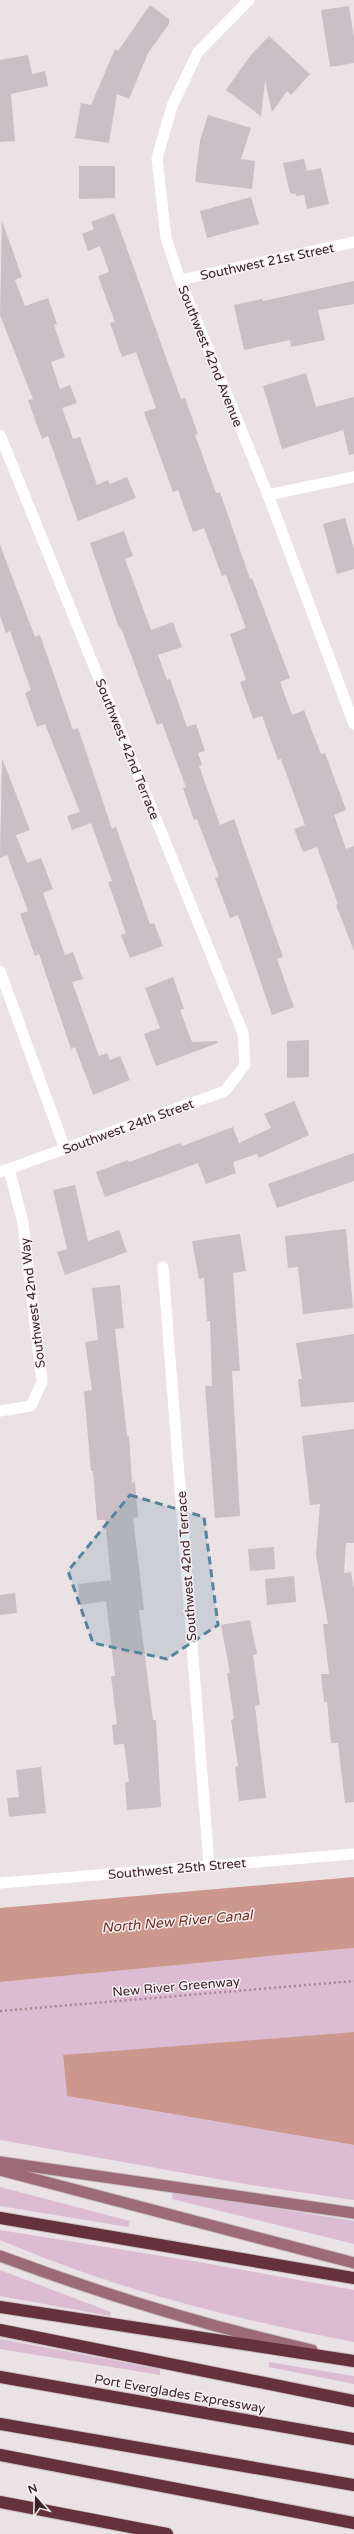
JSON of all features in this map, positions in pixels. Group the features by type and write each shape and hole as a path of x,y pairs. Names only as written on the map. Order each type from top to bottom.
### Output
{"highway":[{"path":"1,2219 354,2278"},
{"path":"0,2307 354,2360"},
{"path":"0,2330 354,2401"},
{"name":"Port Everglades Expressway","path":"0,2377 354,2439"},
{"path":"0,2424 354,2485"},
{"path":"0,2455 354,2523"},
{"path":"0,2502 167,2534"},
{"path":"137,2528 151,2534"}],"main road":[{"path":"0,2162 354,2213"},
{"path":"0,2170 354,2263"},
{"path":"0,2256 176,2315 246,2335 354,2360"}],"street":[{"name":"Southwest 42nd Avenue","path":"249,0 198,52 172,106 157,158 166,238 180,280 268,495 353,717"},
{"name":"Southwest 21st Street","path":"180,280 354,242"},
{"name":"Southwest 42nd Terrace","path":"0,435 243,1032 245,1066"},
{"path":"268,495 354,477"},
{"path":"0,971 65,1149"},
{"name":"Southwest 24th Street","path":"4,1170 225,1090 245,1066"},
{"name":"Southwest 42nd Way","path":"0,1411 31,1406 42,1382 23,1223 4,1170"},
{"name":"Southwest 42nd Terrace","path":"163,1267 209,1865"},
{"name":"Southwest 25th Street","path":"0,1883 354,1854"}],"path":[{"name":"New River Greenway","path":"0,2011 354,1981"}],"highlighted area":[{"path":"130,1495 204,1517 218,1625 167,1659 93,1643 68,1571"}],"shaded area":[{"path":"354,1948 354,2032 63,2056 67,2096 354,2145 354,2200 251,2185 0,2140 0,1982"},
{"path":"0,2187 130,2221 128,2227 0,2206"},
{"path":"173,2192 354,2221 354,2244 172,2199"},
{"path":"0,2230 193,2261 354,2290 354,2342 219,2313 130,2288 43,2258 0,2240"},
{"path":"0,2270 111,2312 110,2316 0,2296"},
{"path":"0,2339 160,2369 160,2375 0,2349"},
{"path":"269,2362 354,2376 354,2384 269,2367"}],"water":[{"name":"North New River Canal","path":"354,1877 354,1948 0,1982 0,1908"},
{"path":"354,2032 354,2145 67,2096 63,2055"}],"building":[{"path":"150,5 169,19 169,24 148,53 129,99 117,94 109,143 75,138 81,103 91,105 115,49 118,51"},
{"path":"349,6 354,38 354,63 330,67 321,10"},
{"path":"269,36 310,74 291,95 287,91 272,112 265,81 261,116 226,90 250,56"},
{"path":"28,55 32,74 45,71 48,86 11,94 15,141 0,142 0,60"},
{"path":"208,115 251,128 241,159 255,161 252,189 195,182 200,141"},
{"path":"304,159 307,171 321,168 329,204 307,209 304,195 296,196 296,194 290,193 283,163"},
{"path":"79,166 115,166 115,198 79,199"},
{"path":"251,197 259,224 207,238 200,211"},
{"path":"114,213 181,399 185,398 198,434 195,435 216,493 220,492 250,579 252,578 290,678 280,682 292,715 304,710 321,754 325,753 346,810 334,815 346,849 354,846 354,951 336,905 338,904 317,847 303,852 294,829 305,825 281,759 278,760 262,716 253,719 240,682 246,680 230,634 246,628 226,575 222,576 204,528 193,532 178,490 173,492 144,412 156,408 136,352 122,357 110,323 115,322 98,276 109,272 100,246 88,251 82,234 94,229 91,222"},
{"path":"2,221 22,277 15,280 25,306 48,298 57,324 54,325 65,357 51,362 60,389 70,385 77,403 62,408 73,439 80,437 97,485 108,480 110,484 127,477 136,498 78,521 48,436 42,439 28,400 33,399 0,315"},
{"path":"354,281 354,304 318,310 325,340 291,347 290,340 244,350 234,305 262,299 263,301"},
{"path":"306,373 316,407 354,397 354,454 349,455 343,430 282,449 263,386"},
{"path":"345,518 354,549 354,569 337,574 323,524"},
{"path":"124,531 133,556 125,559 151,630 173,622 182,647 158,655 167,680 170,679 187,727 196,724 205,751 198,753 202,765 199,766 220,825 234,819 283,957 277,959 294,1007 272,1015 238,915 230,918 215,878 219,877 197,819 194,820 183,788 186,787 162,723 157,725 121,628 119,628 90,543"},
{"path":"0,545 35,637 40,635 73,730 78,728 112,829 116,827 150,924 154,923 163,946 130,958 121,935 126,933 108,882 112,881 91,823 72,830 67,816 80,812 45,724 37,727 25,693 31,690 10,631 6,633 0,616"},
{"path":"2,758 30,830 16,835 27,863 41,858 53,889 43,893 65,955 73,952 83,979 72,982 99,1056 107,1053 110,1060 120,1056 130,1080 93,1095 75,1047 71,1049 39,954 35,956 20,914 28,911 7,855 0,858"},
{"path":"173,977 184,1009 180,1010 192,1042 217,1041 218,1043 156,1066 144,1034 160,1028 145,988"},
{"path":"309,1040 309,1077 287,1078 287,1041"},
{"path":"294,1101 309,1135 259,1158 257,1154 233,1162 236,1173 206,1184 198,1163 105,1197 96,1172 128,1160 129,1162 180,1143 182,1146 233,1127 239,1143 271,1128 264,1114"},
{"path":"354,1153 354,1181 277,1208 268,1184"},
{"path":"75,1185 88,1241 119,1230 127,1252 65,1275 57,1252 67,1249 53,1190"},
{"path":"346,1229 353,1308 303,1314 298,1267 288,1268 285,1236"},
{"path":"240,1234 246,1271 233,1273 240,1371 232,1371 240,1516 215,1518 205,1386 212,1386 210,1321 207,1321 204,1278 199,1279 192,1241"},
{"path":"120,1285 124,1328 115,1329 127,1436 129,1436 132,1483 135,1482 138,1517 133,1518 144,1610 139,1610 153,1720 156,1720 161,1807 127,1810 125,1782 129,1782 124,1744 114,1745 112,1725 117,1724 111,1676 115,1676 106,1601 80,1605 78,1584 111,1580 105,1520 97,1520 93,1471 91,1471 84,1391 92,1390 85,1342 98,1340 92,1288"},
{"path":"354,1334 354,1402 301,1407 298,1379 302,1379 296,1343"},
{"path":"354,1429 354,1543 346,1543 344,1573 351,1572 354,1589 354,1802 345,1803 338,1743 331,1743 327,1702 324,1702 321,1674 329,1674 323,1624 328,1624 316,1555 320,1504 310,1505 302,1436"},
{"path":"274,1547 275,1569 250,1571 248,1549"},
{"path":"294,1576 296,1602 267,1605 265,1579"},
{"path":"15,1593 17,1613 0,1615 0,1595"},
{"path":"250,1620 257,1654 253,1655 260,1705 255,1706 266,1798 239,1801 235,1767 238,1766 231,1720 234,1719 227,1673 230,1673 221,1625"},
{"path":"41,1767 46,1813 9,1817 7,1798 19,1797 16,1770"}]}
